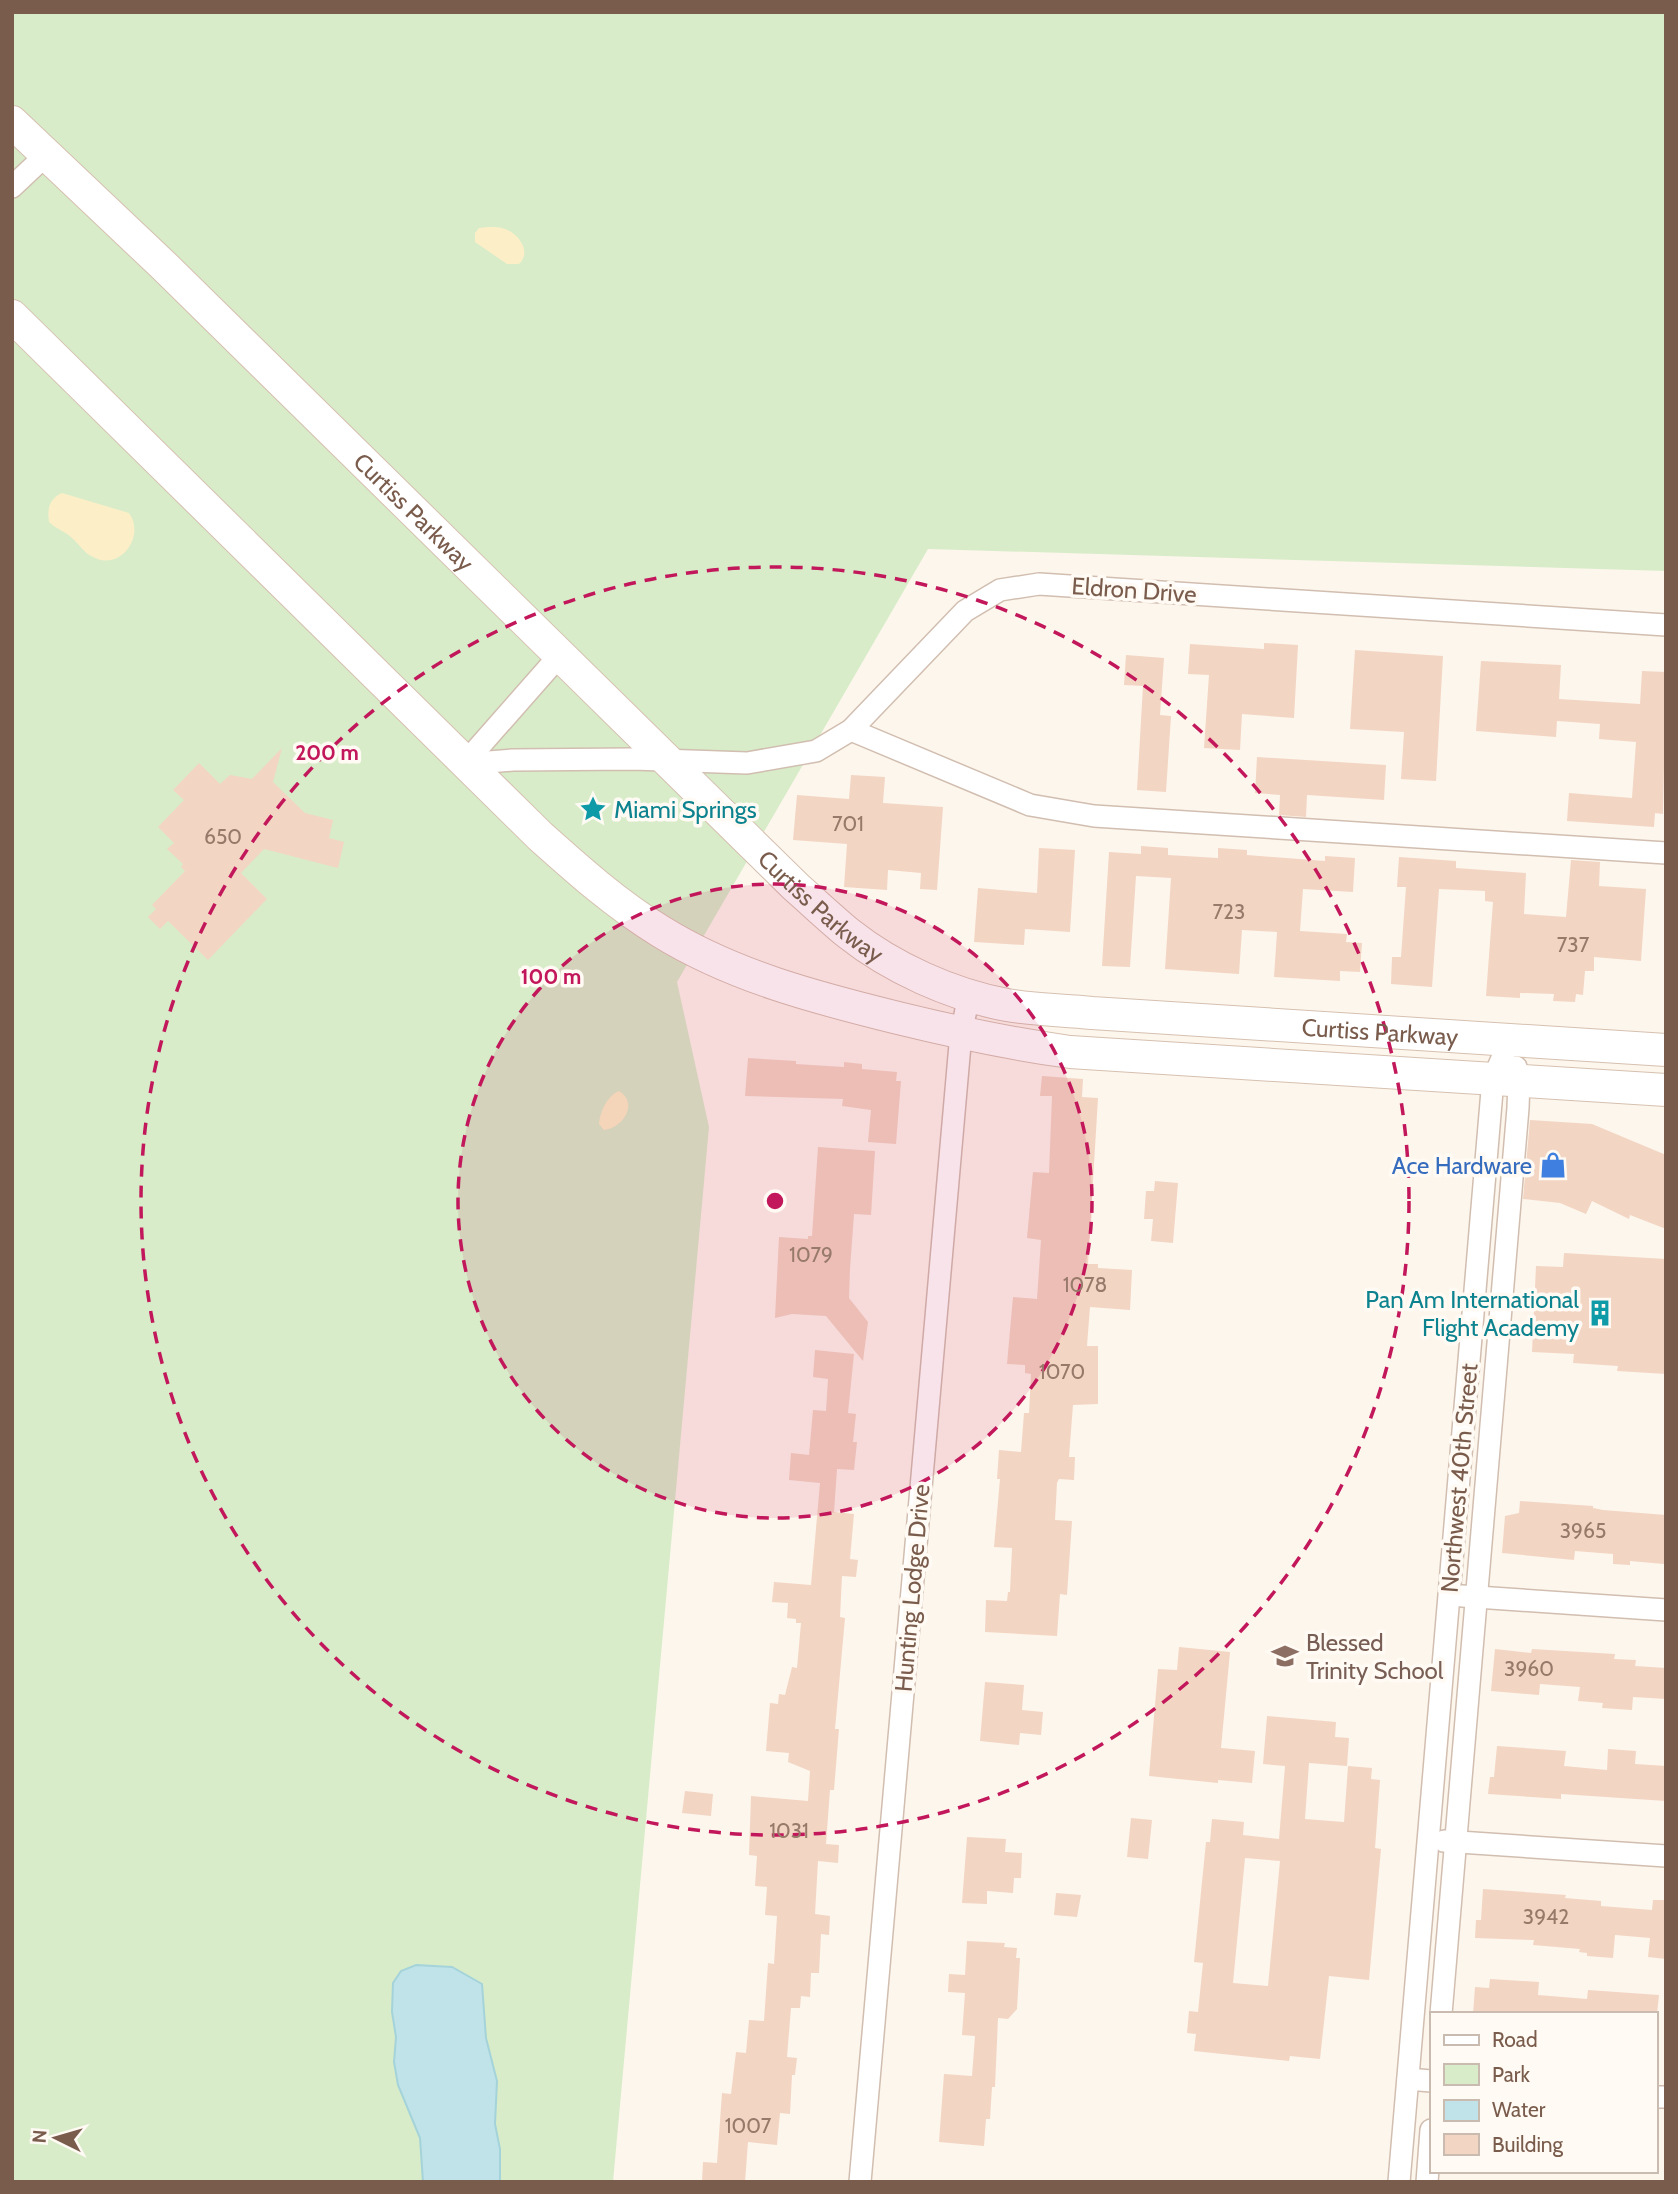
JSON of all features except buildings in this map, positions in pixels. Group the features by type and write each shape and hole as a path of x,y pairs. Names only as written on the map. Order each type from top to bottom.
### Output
{"main road":[{"name":"Curtiss Parkway","path":"12,122 162,264 796,887 849,934 887,959 970,996 1007,1005 1666,1051"},
{"name":"Curtiss Parkway","path":"12,316 464,764 597,887 662,933 715,959 768,982 842,1004 1014,1045 1070,1052 1666,1090"}],"street":[{"path":"12,187 46,155"},
{"name":"Eldron Drive","path":"464,764 513,760 747,763 816,751 851,730 965,611 1000,590 1039,584 1666,625"},
{"path":"464,764 559,656"},
{"path":"851,730 1030,805 1094,816 1666,853"},
{"name":"Hunting Lodge Drive","path":"860,2182 961,1033 970,996"},
{"name":"Northwest 40th Street","path":"1399,2182 1449,1595 1510,1040"},
{"name":"Northwest 40th Street","path":"1441,2012 1476,1597 1506,1080"},
{"path":"1449,1595 1666,1610"},
{"path":"1428,1840 1666,1856"},
{"path":"1408,2079 1430,2081"},
{"path":"1427,2182 1430,2143"}],"green space":[{"path":"12,12 1666,12 1666,571 928,549 677,982 709,1127 613,2182 12,2182"}],"sand":[{"path":"479,228 505,229 519,239 524,254 519,264 507,264 475,242 475,233"},
{"path":"62,493 129,513 134,532 128,549 112,560 103,560 84,551 49,522 50,505 54,498"},
{"path":"619,1091 628,1102 626,1114 617,1125 604,1130 599,1124 603,1110 608,1100"}],"water":[{"path":"416,1965 452,1967 482,1984 486,2038 497,2081 495,2124 500,2149 500,2182 423,2182 420,2138 398,2085 394,2062 396,2037 392,2012 393,1983 401,1971"}],"place":[{"name":"Miami Springs","path":"593,809"},
{"name":"Ace Hardware","path":"1553,1165"},
{"name":"Pan Am International Flight Academy","path":"1600,1313"},
{"name":"Blessed Trinity School","path":"1285,1656"}]}
